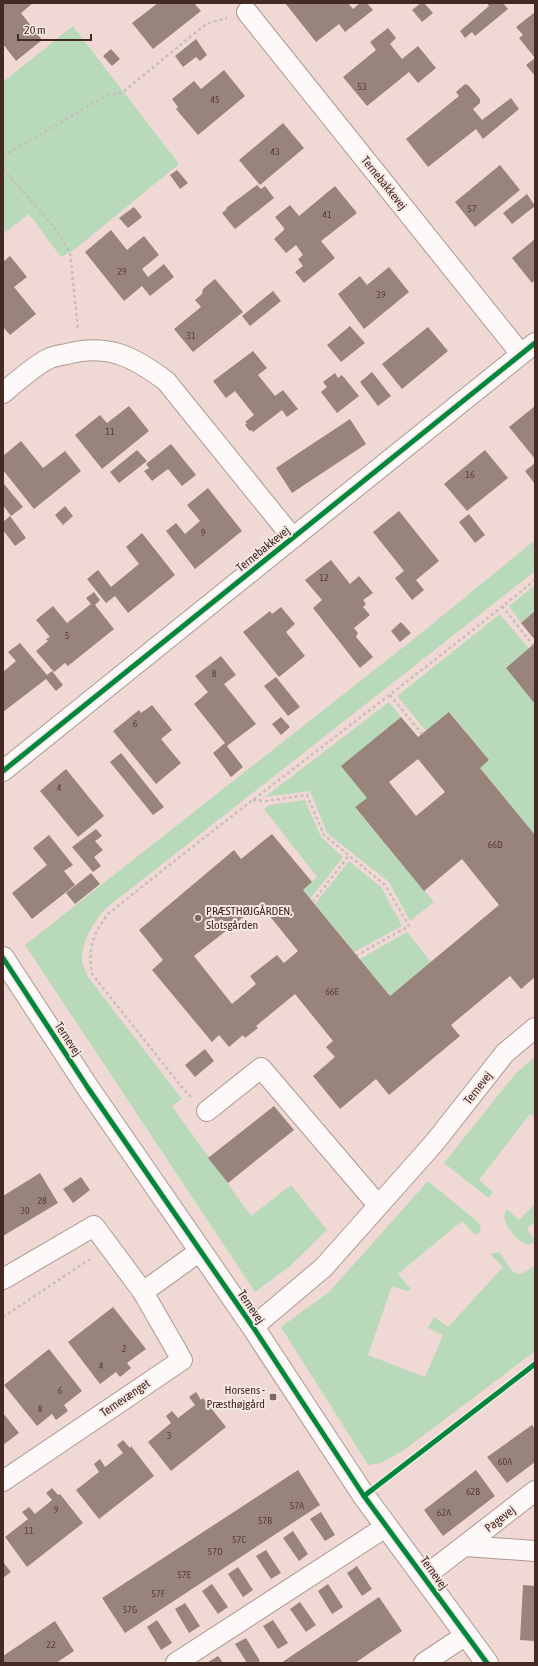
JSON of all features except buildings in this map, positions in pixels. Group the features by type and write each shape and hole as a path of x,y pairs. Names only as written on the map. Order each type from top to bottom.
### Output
{"street":[{"name":"Ternebakkevej","path":"3,771 528,348 246,12"},
{"name":"Ternebakkevej","path":"3,393 49,358 80,351 91,349 119,354 144,364 166,381 293,538"},
{"name":"Ternevej","path":"3,958 88,1088 253,1327 360,1489 487,1663"},
{"name":"Ternevej","path":"253,1327 324,1267 435,1142 505,1054 535,1028"},
{"path":"207,1111 261,1068 378,1205"},
{"name":"Ternevænget","path":"3,1279 94,1226 143,1292 182,1360 3,1481"},
{"path":"143,1292 200,1251"},
{"name":"Pagevej","path":"424,1577 535,1491"},
{"path":"176,1663 386,1526"},
{"name":"Pagevej","path":"465,1546 535,1552"},
{"path":"424,1663 466,1635"}],"path":[{"path":"3,156 106,96 123,92 206,24 246,12"},
{"path":"3,169 51,223 70,252 80,351"},
{"path":"207,1111 185,1091 92,974 89,960 92,943 98,926 108,914 252,800 390,695 535,580"},
{"path":"502,606 533,645"},
{"path":"390,695 422,734"},
{"path":"252,800 266,801 307,795 324,835 385,885 409,926 357,955"},
{"path":"313,902 349,855"},
{"path":"3,1317 109,1246"}],"green space":[{"path":"73,26 179,164 75,249 61,257 29,214 3,234 3,82"},
{"path":"535,540 535,571 105,909 92,926 86,939 82,952 82,959 88,977 182,1099 172,1106 251,1216 291,1185 327,1230 289,1267 255,1292 25,945 420,634"},
{"path":"535,585 535,611 521,623 509,606"},
{"path":"500,614 529,649 506,668 535,704 535,835 480,768 489,760 450,712 426,731 397,696"},
{"path":"389,702 401,717 342,766 367,798 355,808 434,902 410,921 389,882 327,833 310,791 265,797"},
{"path":"305,800 321,837 343,857 310,899 303,890 317,877 264,809 269,805"},
{"path":"349,861 382,888 402,926 354,952 315,904"},
{"path":"407,932 431,962 390,996 360,959"},
{"path":"535,1057 535,1117 530,1114 479,1180 493,1192 487,1197 444,1163 516,1073"},
{"path":"428,1181 479,1223 481,1229 480,1232 475,1235 462,1221 398,1274 411,1289 407,1291 392,1286 368,1355 425,1377 443,1335 428,1328 434,1317 448,1327 503,1267 490,1254 499,1252 514,1273 521,1274 535,1266 535,1351 404,1450 381,1463 368,1465 281,1327 329,1292"},
{"path":"535,1204 535,1222 527,1228 535,1242 527,1245 514,1235 504,1219 507,1209 519,1220"}],"cycle path":[{"path":"3,771 535,343"},
{"path":"3,958 88,1088 253,1327 364,1496 487,1663"},
{"path":"364,1496 535,1364"}],"place":[{"name":"PRÆSTHØJGÅRDEN, Slotsgården","path":"198,918"},
{"name":"Horsens - Præsthøjgård","path":"273,1397"}]}
